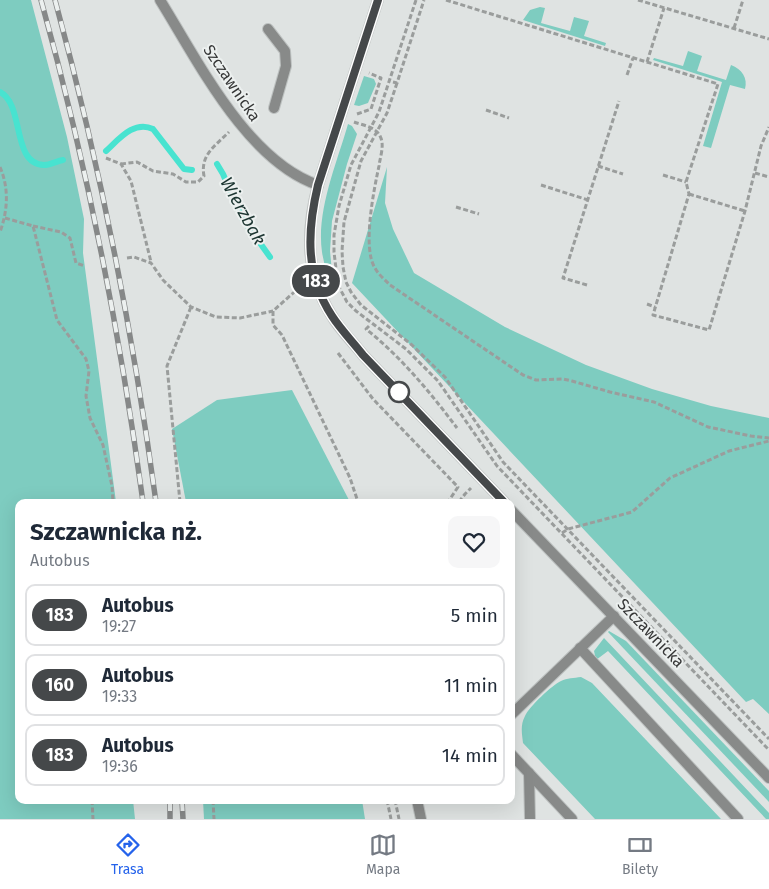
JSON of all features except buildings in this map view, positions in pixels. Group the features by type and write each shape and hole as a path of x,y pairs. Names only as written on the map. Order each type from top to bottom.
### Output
{"street":[{"name":"Szczawnicka","path":"160,0 238,123 258,146 279,163 304,180 318,185"},
{"path":"378,0 318,185 311,214 310,234 315,280 323,301 342,331 501,499"},
{"path":"268,29 285,51 286,66 274,108"},
{"name":"Szczawnicka","path":"515,516 769,778"},
{"path":"515,711 614,616"},
{"path":"580,648 738,819"},
{"path":"515,758 572,819"},
{"path":"529,773 530,819"},
{"path":"418,804 421,819"}],"path":[{"path":"416,0 379,112 351,166 336,222 334,252 338,285 347,302 356,311 406,350 438,381 497,466 769,750"},
{"path":"424,0 395,83 387,113 358,169 344,222 342,251 346,282 361,305 375,319 412,345 445,377 495,454 769,739"},
{"path":"446,0 718,84 686,182 689,194 653,315 709,330 745,211 761,146 769,129"},
{"path":"638,0 769,39"},
{"path":"734,28 743,0"},
{"path":"647,62 664,8"},
{"path":"627,75 633,58"},
{"path":"352,112 358,114 371,109 383,79 369,74 372,64"},
{"path":"587,285 563,278 619,101"},
{"path":"486,110 509,118"},
{"path":"350,121 370,127 380,134 382,141 382,152 369,234 370,251 375,269 390,285 523,375 536,380 572,380 610,392 654,402 708,427 769,439"},
{"path":"106,158 121,164 137,162 153,171 174,174 186,182 198,182 204,176 202,166 205,157 238,123"},
{"path":"121,164 131,181 152,262 163,280 191,307 216,317 232,318 273,311 301,286 315,280"},
{"path":"598,166 623,174"},
{"path":"0,167 7,203 5,218 0,232"},
{"path":"755,173 769,177"},
{"path":"663,175 686,182"},
{"path":"541,185 588,200"},
{"path":"689,194 745,211"},
{"path":"456,207 479,214"},
{"path":"5,218 61,232 70,238 76,263 85,266"},
{"path":"33,226 57,320 86,358 88,372 86,396 90,418 103,445 112,486 113,499"},
{"path":"127,258 134,257 152,262"},
{"path":"647,304 655,307"},
{"path":"180,499 167,366 191,307"},
{"path":"273,311 273,325 282,335 350,478 357,499"},
{"path":"369,326 366,329 379,339 430,392 460,433"},
{"path":"338,353 373,399 458,487"},
{"path":"562,534 568,529 632,512 670,478 730,451 769,439"},
{"path":"450,499 462,484"},
{"path":"461,499 473,487"},
{"path":"92,804 92,819"},
{"path":"213,804 214,819"},
{"path":"388,804 391,819"},
{"path":"396,804 399,819"}],"green space":[{"path":"0,0 31,0 67,137 84,219 83,253 116,499 15,499 15,804 133,804 135,819 0,819"},
{"path":"540,7 545,8 541,23 570,31 574,17 589,21 584,36 606,43 605,46 523,20 530,10"},
{"path":"688,51 702,56 697,71 726,80 731,65 741,71 746,81 745,89 730,85 711,148 703,146 722,82 653,60 654,58 683,66"},
{"path":"364,76 374,79 376,84 368,103 359,106 354,105"},
{"path":"348,124 352,126 357,134 332,221 330,251 334,293 322,252 322,220 329,187"},
{"path":"387,167 385,203 393,229 414,273 505,327 586,365 652,389 711,406 769,418 769,714 753,699 746,702 352,283"},
{"path":"292,390 348,499 185,499 172,429 217,400"},
{"path":"608,632 626,641 769,791 769,802"},
{"path":"604,638 769,813 769,819 766,819 608,651 596,660 594,651"},
{"path":"581,677 592,683 721,819 595,819 523,743 522,736 523,719 541,697 561,681"},
{"path":"203,804 363,804 365,819 204,819"}],"waterway":[{"name":"Wierzbak","path":"0,92 8,99 13,109 22,145 27,155 34,162 44,165 63,160"},
{"name":"Wierzbak","path":"106,151 127,132 139,127 146,127 153,129 184,169 192,170"},
{"name":"Wierzbak","path":"217,164 242,218 270,257"}],"railway":[{"path":"41,0 73,124 101,249 124,375 143,499"},
{"path":"55,0 87,124 114,249 137,375 156,499"},
{"path":"170,804 170,819"},
{"path":"182,804 183,819"}],"bus line":[{"name":"183","path":"378,0 318,185 311,214 310,247 315,280 323,301 342,331 501,499"}]}
